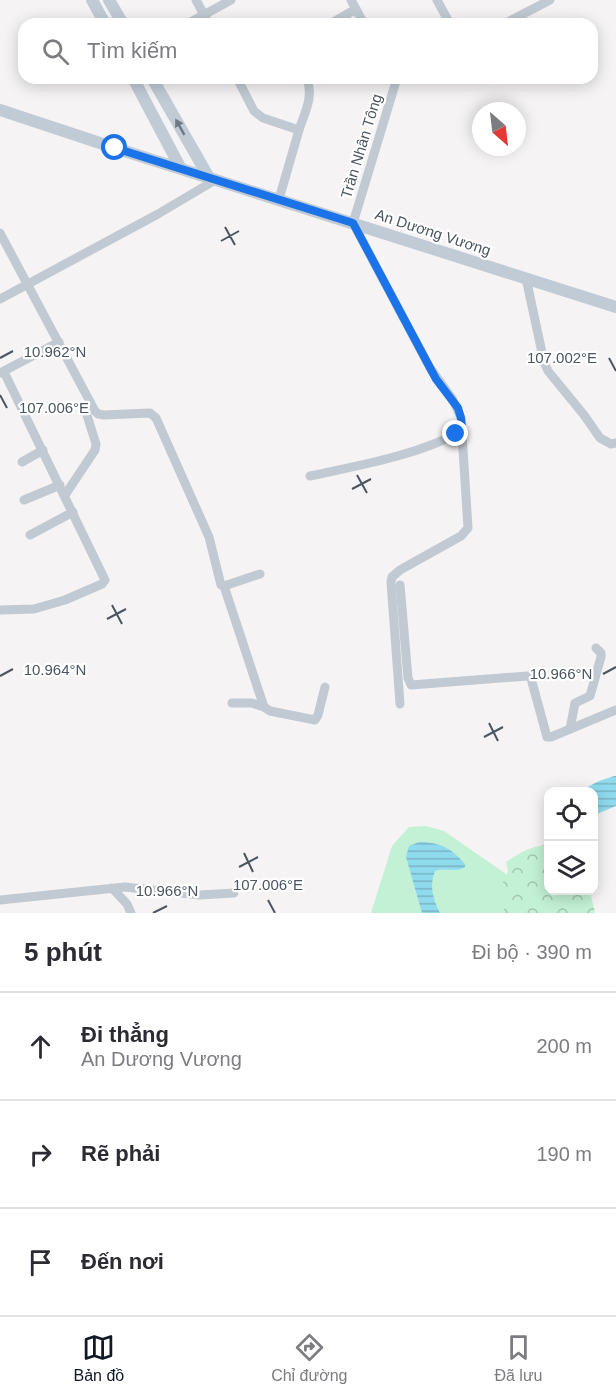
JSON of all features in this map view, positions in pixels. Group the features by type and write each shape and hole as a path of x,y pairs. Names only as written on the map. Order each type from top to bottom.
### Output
{"street":[{"path":"92,0 102,18"},
{"path":"109,0 120,18"},
{"path":"196,0 206,18"},
{"path":"198,18 231,0"},
{"path":"351,0 361,18"},
{"path":"437,0 447,18"},
{"path":"516,18 550,0"},
{"path":"340,18 356,9"},
{"path":"136,84 180,167"},
{"path":"0,299 212,178 157,84"},
{"path":"240,84 254,111 263,118 298,130"},
{"path":"279,199 309,98 307,84"},
{"name":"Trần Nhân Tông","path":"353,223 396,84"},
{"name":"An Dương Vương","path":"0,110 616,307"},
{"path":"353,223 433,374 458,408 461,418 468,528 466,532 400,570 392,577 400,704"},
{"path":"0,233 98,414 153,415 209,537 219,581 224,586 264,706"},
{"path":"526,278 543,362 600,438 611,444 616,443"},
{"path":"0,610 34,609 65,600 104,582 105,578 43,450 2,373 59,342"},
{"path":"65,495 96,444 86,412 90,402"},
{"path":"310,476 415,450 462,431"},
{"path":"22,462 43,450"},
{"path":"24,500 60,485"},
{"path":"30,535 73,512"},
{"path":"224,586 260,574"},
{"path":"400,585 408,678 411,685 531,677 547,737 616,710"},
{"path":"565,701 575,703 590,696 601,657 601,653 596,648"},
{"path":"232,703 252,703 264,706 270,711 315,720 325,687"},
{"path":"570,729 575,703"},
{"path":"112,888 127,904 131,913"},
{"path":"0,900 112,888 200,896 234,893"}],"green space":[{"path":"426,826 444,831 562,913 371,913 392,846 409,827"},
{"path":"544,846 544,895 591,895 595,913 502,913 507,899 502,885 508,871 506,862 536,847"}],"water":[{"path":"616,776 616,806 598,813 598,787 588,787"},
{"path":"419,842 445,847 465,864 465,867 458,870 435,871 432,882 433,892 440,913 422,913 406,857 409,846"}],"route":[{"path":"115,148 353,223 436,379 458,408 462,431 456,434"}]}
